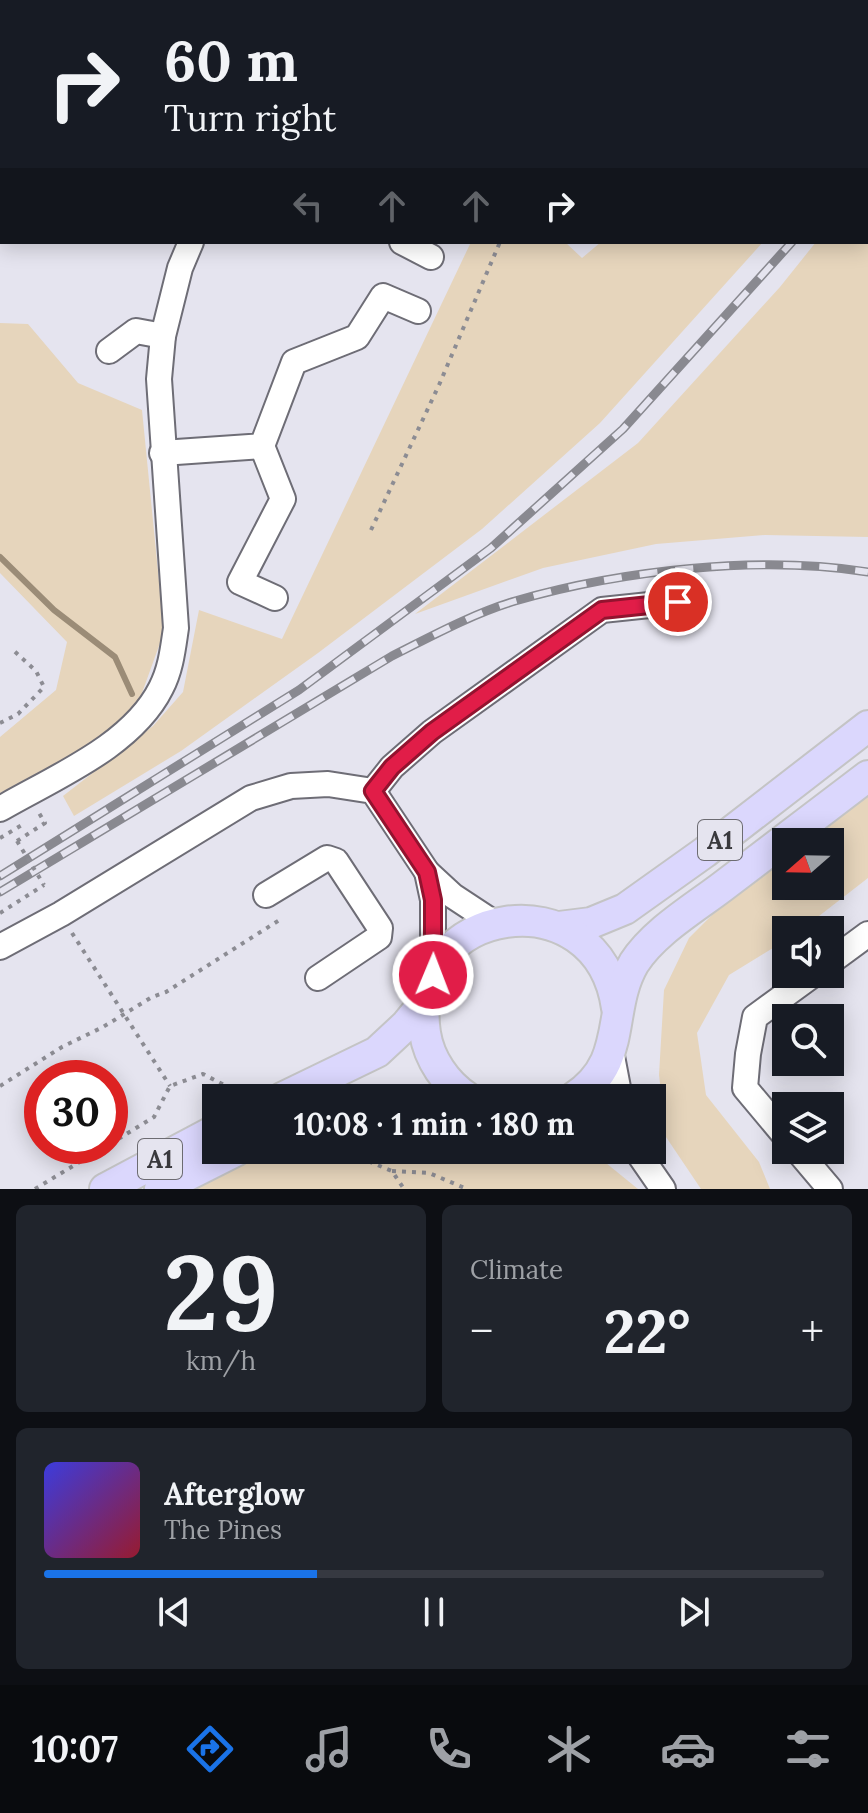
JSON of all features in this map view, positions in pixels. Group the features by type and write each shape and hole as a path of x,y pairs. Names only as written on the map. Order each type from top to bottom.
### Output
{"main road":[{"name":"A1","path":"311,1084 377,1052 406,1025 457,943 474,931 494,923 521,919 559,927 591,923 625,909 705,852 868,726"},
{"name":"A1","path":"590,1084 611,1051 625,980 646,948 868,776"},
{"name":"A1","path":"559,927 596,955 614,991 618,1014"},
{"path":"428,989 426,1037 432,1057 451,1084"},
{"name":"A1","path":"105,1189 202,1137"},
{"name":"A1","path":"160,1189 209,1164"}],"street":[{"path":"0,809 121,738 143,716 162,687 171,661 176,628 159,379 163,336 180,268 190,244"},
{"path":"406,244 431,257"},
{"path":"275,598 240,582 283,499 262,446 294,362 357,337 383,296 418,311"},
{"path":"109,351 136,331 163,336"},
{"path":"162,453 262,446"},
{"path":"373,791 392,767 432,732 602,610 678,602"},
{"path":"0,947 61,914 251,798 291,786 328,784 373,791 427,872 453,896 494,923"},
{"path":"266,895 327,858 336,861 380,928 379,937 318,978"},
{"path":"427,872 433,900 428,989"},
{"path":"844,952 868,934"},
{"path":"772,1120 745,1088 748,1054 755,1017 795,988"},
{"path":"611,1051 617,1084"},
{"path":"637,1164 656,1180"},
{"path":"809,1164 830,1189"}],"path":[{"path":"371,530 439,385 499,244"},
{"path":"0,723 18,714 44,687 36,671 12,649"},
{"path":"0,913 44,885 17,841 45,823 39,813"},
{"path":"0,838 26,822"},
{"path":"61,914 170,1086"},
{"path":"0,1086 62,1047 166,992 281,919"},
{"path":"128,1133 154,1117 170,1086 203,1074 222,1084"},
{"path":"35,1189 76,1164"},
{"path":"375,1164 392,1171 429,1173 467,1189"},
{"path":"392,1171 404,1189"}],"shaded area":[{"path":"470,244 567,244 582,258 599,244 761,244 600,423 482,529 318,653 181,751 74,816 63,796 153,726 183,692 199,610 282,639"},
{"path":"814,244 868,244 868,537 765,535 656,544 543,568 415,614 638,443 780,287"},
{"path":"0,323 28,324 78,383 142,410 164,632 138,704 112,733 0,793 0,737 56,690 67,642 0,573"},
{"path":"868,796 868,878 844,897 844,828 823,828"},
{"path":"772,865 772,900 840,900 819,916 772,916 772,949 729,975 697,1033 706,1095 759,1162 770,1189 701,1189 666,1137 666,1084 660,1084 659,1075 664,990 689,938 737,890"},
{"path":"243,1164 607,1164 638,1189 189,1189"}],"waterway":[{"path":"0,557 54,610 115,657 132,694"}],"railway":[{"path":"0,876 299,690 491,548 623,429 790,244"},
{"path":"0,892 392,656 499,606 600,581 690,568 781,565 868,572"}],"route":[{"path":"433,975 433,900 427,872 373,791 392,767 432,732 602,610 678,602"}]}
